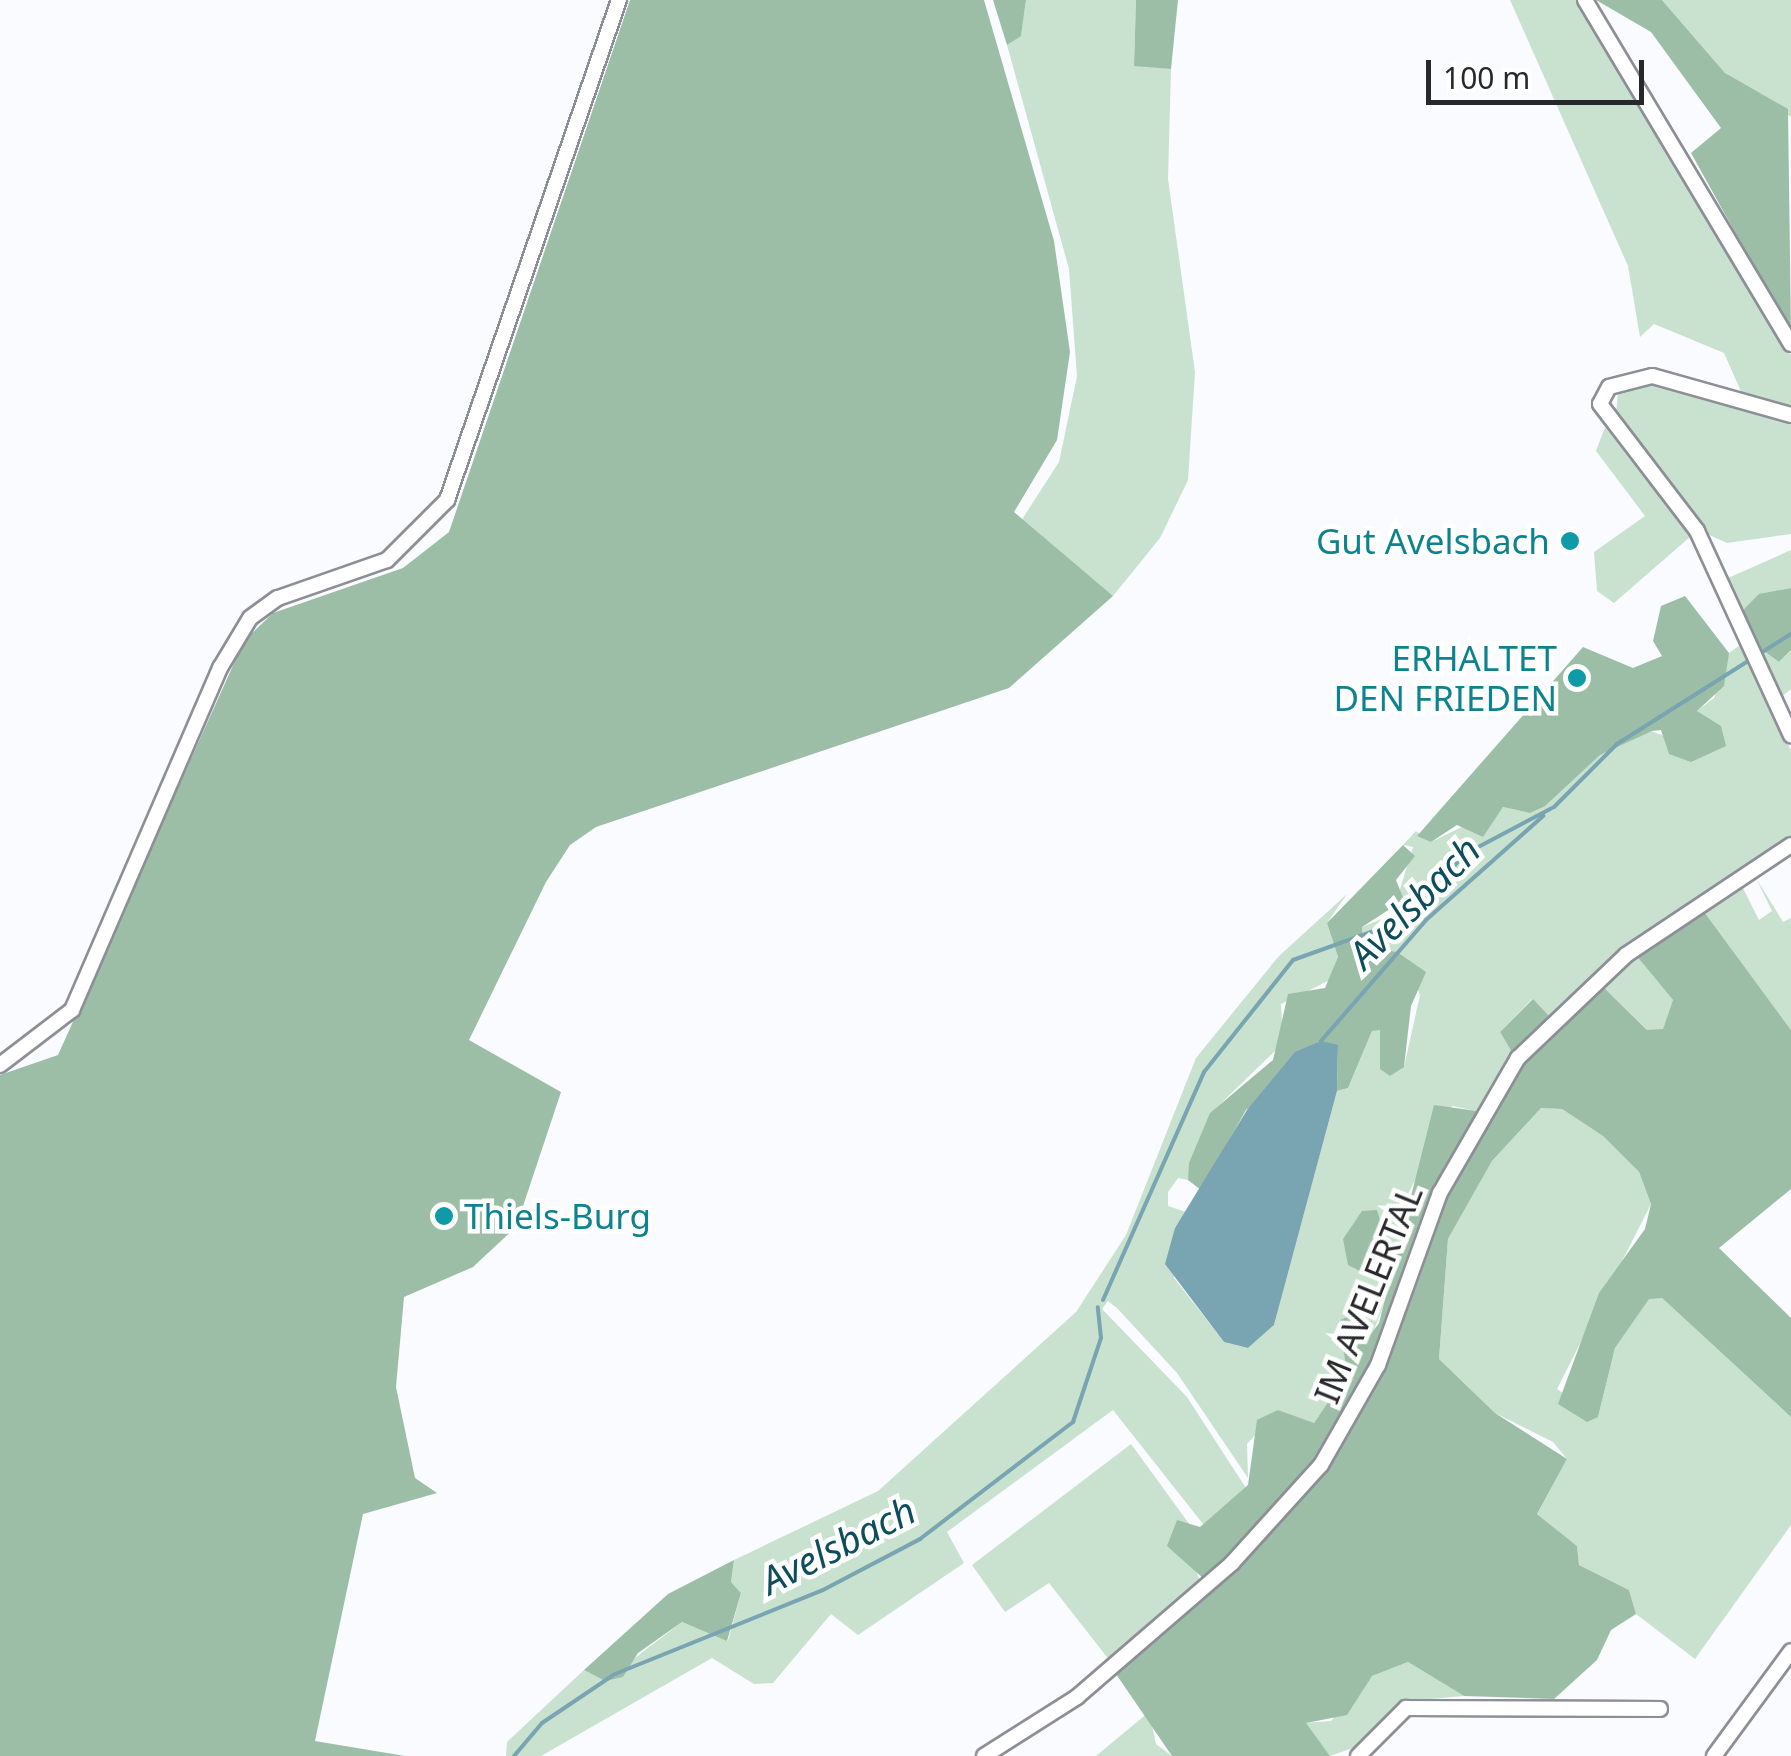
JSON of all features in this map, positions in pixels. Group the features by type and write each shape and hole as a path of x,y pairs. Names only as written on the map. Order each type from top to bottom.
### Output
{"street":[{"path":"0,1064 72,1010 220,668 250,618 278,598 387,560 432,526 447,500 619,0"},
{"path":"1585,0 1791,344"},
{"path":"1791,415 1666,378 1602,394 1604,412 1696,531 1791,736"},
{"name":"IM AVELERTAL","path":"984,1756 1077,1697 1232,1563 1321,1465 1378,1365 1440,1193 1518,1058 1626,955 1791,846"},
{"path":"1714,1756 1791,1651"},
{"path":"1358,1756 1406,1708 1660,1709"}],"green space":[{"path":"630,0 984,0 1054,241 1070,352 1057,440 1014,512 1113,596 1009,688 596,827 570,845 546,882 469,1040 561,1092 516,1227 473,1267 404,1297 396,1387 415,1478 437,1493 363,1514 315,1741 405,1756 0,1756 0,1075 58,1055 244,641 273,613 403,568 449,532"},
{"path":"993,0 1026,0 1021,36 1007,45"},
{"path":"1026,0 1136,0 1134,65 1171,69 1168,179 1195,372 1188,480 1160,538 1113,596 1021,521 1059,462 1077,376 1069,269 1007,45 1021,35"},
{"path":"1136,0 1178,0 1171,69 1134,66"},
{"path":"1510,0 1579,0 1791,355 1791,409 1743,396 1724,353 1654,324 1640,337 1628,266"},
{"path":"1596,0 1662,0 1725,73 1788,109 1791,333 1691,153 1721,128 1651,32"},
{"path":"1662,0 1791,0 1791,117 1725,73"},
{"path":"1655,382 1791,420 1791,534 1727,543 1703,532 1616,414 1618,392"},
{"path":"1605,427 1690,537 1614,603 1597,591 1594,552 1645,516 1596,451"},
{"path":"1791,550 1791,588 1759,595 1741,612 1726,579"},
{"path":"1791,588 1791,650 1779,662 1757,646 1741,612 1759,594"},
{"path":"1685,596 1729,653 1724,686 1697,711 1721,726 1726,746 1691,762 1669,754 1661,730 1652,731 1600,755 1545,806 1530,813 1503,807 1483,837 1457,825 1431,842 1417,836 1583,647 1633,668 1662,656 1653,641 1661,606"},
{"path":"1743,643 1791,751 1791,839 1616,954 1549,1016 1532,999 1500,1032 1513,1054 1477,1111 1452,1106 1403,1204 1403,1255 1372,1335 1339,1321 1348,1377 1313,1424 1278,1410 1247,1444 1248,1478 1177,1373 1117,1308 1108,1301 1102,1309 1187,1397 1246,1488 1219,1517 1203,1524 1113,1410 947,1532 964,1563 858,1635 831,1614 773,1683 754,1684 712,1658 541,1756 506,1756 507,1742 584,1670 605,1681 682,1622 728,1641 741,1593 731,1582 734,1560 878,1491 1076,1312 1126,1235 1196,1058 1278,957 1347,894 1327,923 1338,957 1330,980 1281,1004 1283,1043 1211,1113 1188,1180 1178,1178 1168,1192 1168,1206 1186,1212 1175,1228 1174,1278 1224,1342 1248,1348 1274,1325 1337,1091 1348,1088 1372,1031 1380,1029 1382,1054 1404,1067 1420,995 1409,968 1363,947 1362,927 1392,915 1413,847 1403,845 1416,831 1431,842 1503,807 1530,813 1600,755 1651,731 1707,752 1725,746 1697,711 1714,698 1729,653"},
{"path":"1757,646 1779,662 1791,650 1791,689 1781,697"},
{"path":"1403,845 1415,856 1396,880 1404,900 1362,927 1363,947 1397,952 1426,972 1411,1006 1404,1067 1390,1076 1380,1069 1380,1030 1372,1031 1348,1088 1337,1091 1338,1045 1246,1110 1201,1190 1188,1180 1189,1163 1210,1113 1273,1060 1288,994 1325,988 1338,957 1327,923"},
{"path":"1756,878 1783,922 1791,918 1791,1030 1705,913 1743,888 1759,920 1772,911"},
{"path":"1702,909 1791,1030 1791,1189 1719,1248 1791,1318 1791,1417 1662,1298 1649,1299 1615,1348 1598,1417 1587,1422 1558,1404 1599,1293 1645,1229 1651,1204 1639,1172 1603,1136 1562,1109 1541,1108 1492,1161 1448,1239 1439,1359 1495,1413 1567,1459 1537,1514 1577,1546 1579,1565 1629,1590 1636,1614 1611,1630 1597,1660 1554,1699 1464,1696 1408,1662 1372,1676 1347,1715 1306,1723 1330,1756 1172,1756 1116,1674 1214,1588 1167,1546 1177,1520 1200,1527 1248,1485 1257,1420 1278,1410 1314,1423 1329,1401 1330,1376 1348,1376 1338,1321 1354,1314 1371,1334 1379,1323 1434,1105 1477,1111 1454,1158 1521,1066 1599,983 1647,1030 1663,1029 1673,1000 1635,954"},
{"path":"1635,954 1673,1000 1663,1030 1647,1030 1599,983"},
{"path":"1533,999 1549,1016 1513,1054 1500,1032"},
{"path":"1541,1108 1562,1109 1603,1136 1639,1172 1651,1204 1557,1389 1598,1417 1615,1348 1649,1298 1662,1298 1791,1417 1791,1525 1695,1659 1636,1614 1629,1590 1579,1565 1577,1546 1537,1514 1567,1459 1553,1442 1495,1413 1439,1359 1448,1239 1492,1161"},
{"path":"1377,1210 1385,1237 1366,1274 1348,1265 1343,1239 1362,1211"},
{"path":"1131,1444 1190,1525 1177,1521 1200,1581 1110,1661 1049,1583 1005,1612 972,1565"},
{"path":"734,1560 731,1582 741,1593 727,1641 682,1622 638,1653 623,1677 605,1681 584,1670 668,1594"},
{"path":"1408,1662 1464,1696 1408,1701 1364,1744 1330,1756 1305,1723 1331,1721 1372,1676"},
{"path":"1149,1712 1156,1744 1172,1756 1096,1756"}],"water":[{"path":"1321,1041 1338,1045 1337,1091 1274,1325 1248,1348 1224,1342 1165,1264 1175,1228 1247,1110 1295,1052"}],"waterway":[{"name":"Avelsbach","path":"1554,807 1617,744 1791,634"},
{"name":"Avelsbach","path":"1103,1300 1204,1072 1293,960 1382,928 1423,901 1465,854 1552,808"},
{"name":"Avelsbach","path":"1321,1041 1426,920 1543,816"},
{"name":"Avelsbach","path":"514,1756 542,1723 615,1674 823,1590 920,1539 1073,1422 1101,1338 1098,1307"}],"place":[{"name":"Gut Avelsbach","path":"1570,541"},
{"name":"ERHALTET DEN FRIEDEN","path":"1577,678"},
{"name":"Thiels-Burg","path":"444,1216"}]}
